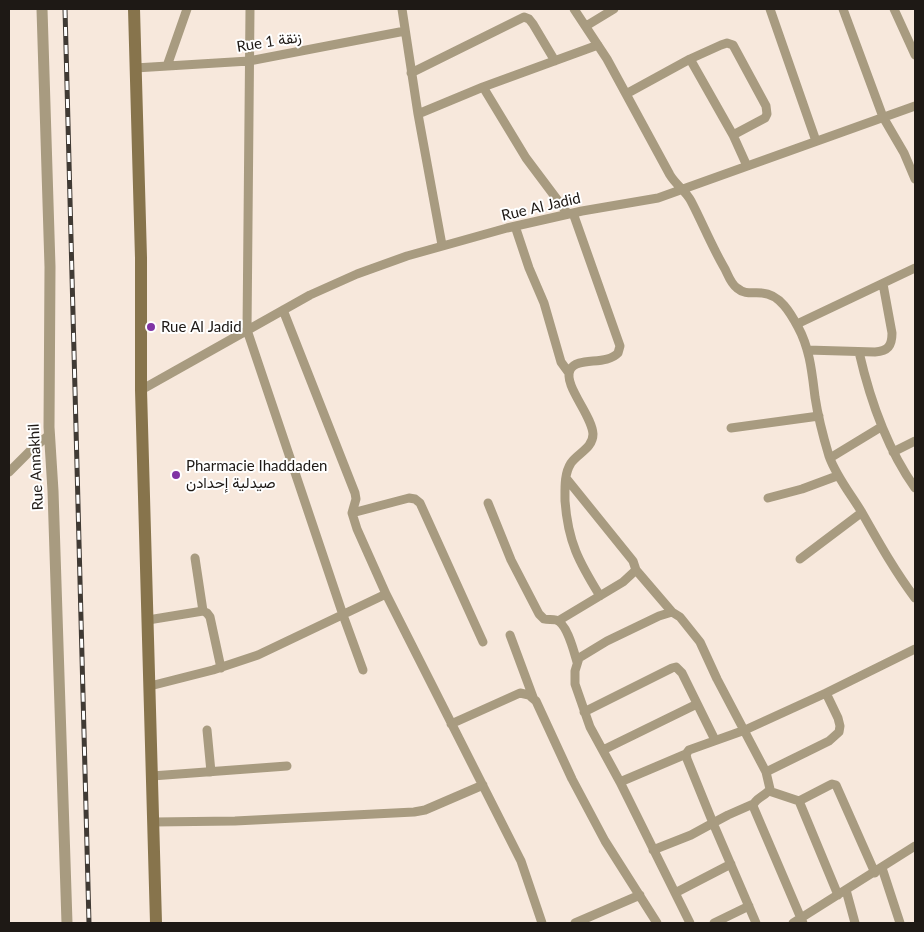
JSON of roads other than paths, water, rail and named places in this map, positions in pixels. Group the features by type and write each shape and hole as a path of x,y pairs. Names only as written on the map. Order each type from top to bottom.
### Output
{"main road":[{"path":"134,9 141,258 141,390 156,923"}],"street":[{"name":"Rue Annakhil","path":"42,9 50,267 49,436 53,491 67,923"},
{"path":"167,66 187,9"},
{"path":"250,9 247,330 363,670"},
{"path":"402,9 410,73 442,245"},
{"path":"574,9 598,44 676,185 690,199 722,265 734,285 747,293 763,292 777,298 787,308 797,324 807,350 819,416 830,458 838,476 896,572 915,598"},
{"path":"586,26 614,9"},
{"path":"770,9 816,141"},
{"path":"843,9 882,117 904,153 915,180"},
{"path":"894,9 915,55"},
{"path":"410,73 524,17 533,24 555,61"},
{"name":"Rue 1 زنقة","path":"135,68 249,61 405,31"},
{"path":"418,114 483,87 598,44"},
{"path":"626,94 722,44 733,45 766,106 768,114 766,118 732,135"},
{"path":"690,59 747,166"},
{"path":"483,87 526,158 570,214 620,346 618,353 611,358 579,363 573,366 569,373"},
{"name":"Rue Al Jadid","path":"141,390 310,295 357,274 442,245 515,226 658,198 915,106"},
{"path":"515,226 529,268 549,317 562,362 569,373 572,386 586,413 593,435 590,445 571,463 566,478 565,490 569,535 584,569 600,596"},
{"path":"797,324 915,268"},
{"path":"807,350 883,351 890,346 892,340 883,284"},
{"path":"283,310 354,493 356,499 352,513 357,529 386,594 521,861 542,923"},
{"path":"859,352 881,427 893,452 915,488"},
{"path":"731,428 819,416"},
{"path":"830,458 881,427"},
{"path":"9,472 31,450 49,436"},
{"path":"893,452 915,441"},
{"path":"768,498 802,489 838,476"},
{"path":"566,478 633,561 636,570 672,612 680,617 700,642 770,782 769,791 753,804 691,835 654,850"},
{"path":"352,513 409,498 415,499 420,503 483,642"},
{"path":"488,502 511,560 539,614 544,619 561,623 569,638 577,662 575,684 584,712 690,923"},
{"path":"800,559 861,513"},
{"path":"195,558 203,611"},
{"path":"558,621 630,577 636,570"},
{"path":"150,686 221,668 258,655 386,594"},
{"path":"148,620 203,611 207,612 210,617 221,668"},
{"path":"577,662 587,653 607,641 659,616 672,612"},
{"path":"510,635 533,697 572,780 605,841 658,923"},
{"path":"620,782 686,754 689,750 744,730 826,693 915,649"},
{"path":"584,712 676,667 682,673 715,740"},
{"path":"451,724 520,693 533,697"},
{"path":"766,772 829,741 839,732 838,718 826,693"},
{"path":"603,750 697,704"},
{"path":"207,730 212,772"},
{"path":"686,754 756,923"},
{"path":"152,776 286,766"},
{"path":"154,822 236,821 414,812 425,810 483,785"},
{"path":"798,801 828,786 836,785 879,870 900,923"},
{"path":"769,791 798,801 855,923"},
{"path":"753,804 799,922 915,846"},
{"path":"675,893 731,864"},
{"path":"575,923 640,895"},
{"path":"714,923 749,906"}],"railway":[{"path":"65,9 89,923"}],"place":[{"name":"Rue Al Jadid","path":"151,327"},
{"name":"Pharmacie Ihaddaden صيدلية إحدادن","path":"176,475"}]}
